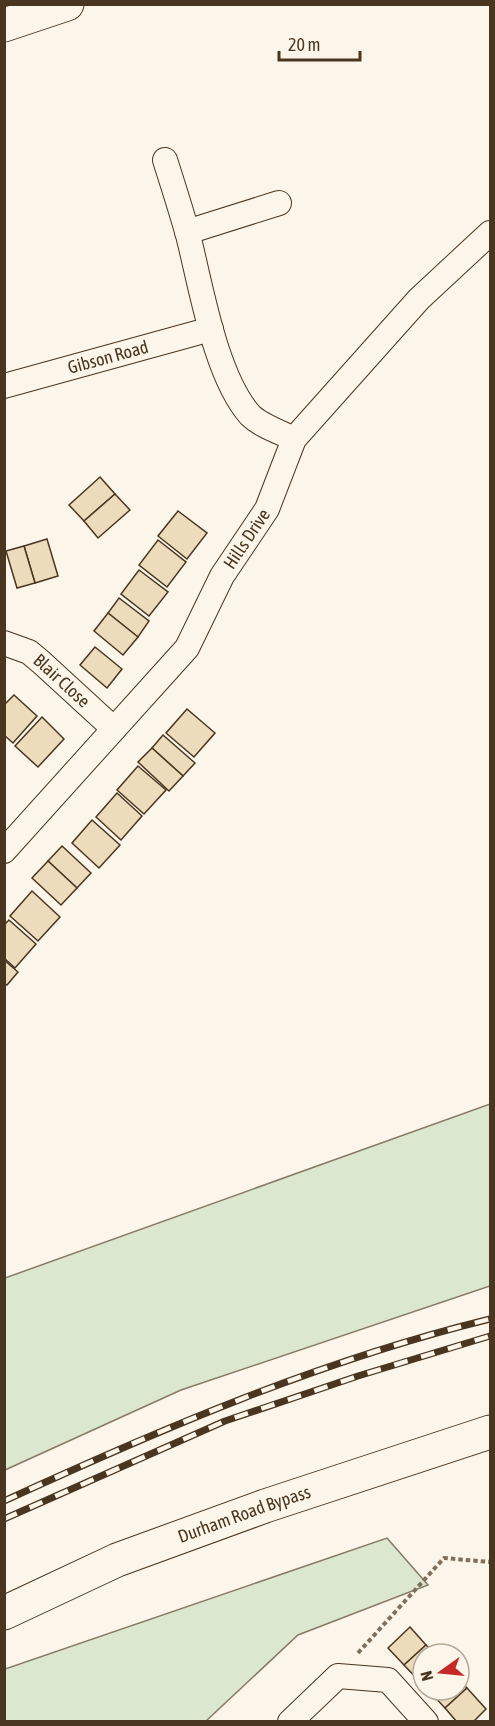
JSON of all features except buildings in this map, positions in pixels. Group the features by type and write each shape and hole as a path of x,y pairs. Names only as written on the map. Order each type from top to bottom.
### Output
{"main road":[{"path":"4,25 67,4"},
{"name":"Durham Road Bypass","path":"4,1613 117,1560 265,1506 490,1432"}],"street":[{"path":"165,160 187,232 216,346 243,405 252,417 294,439"},
{"path":"187,232 279,203"},
{"name":"Hills Drive","path":"4,851 186,648 196,633 222,576 267,509 294,439 419,298 490,233"},
{"name":"Gibson Road","path":"4,386 211,329"},
{"name":"Blair Close","path":"4,643 29,652 114,729"},
{"path":"290,1722 338,1676 388,1680 426,1722"}],"path":[{"path":"338,1676 444,1558 490,1562"}],"green space":[{"path":"490,1104 490,1286 181,1390 5,1470 5,1278"},
{"path":"387,1538 428,1585 298,1635 206,1721 5,1721 5,1669"}],"railway":[{"path":"4,1501 243,1398 365,1355 490,1319"},
{"path":"4,1519 225,1421 358,1376 490,1336"}]}
